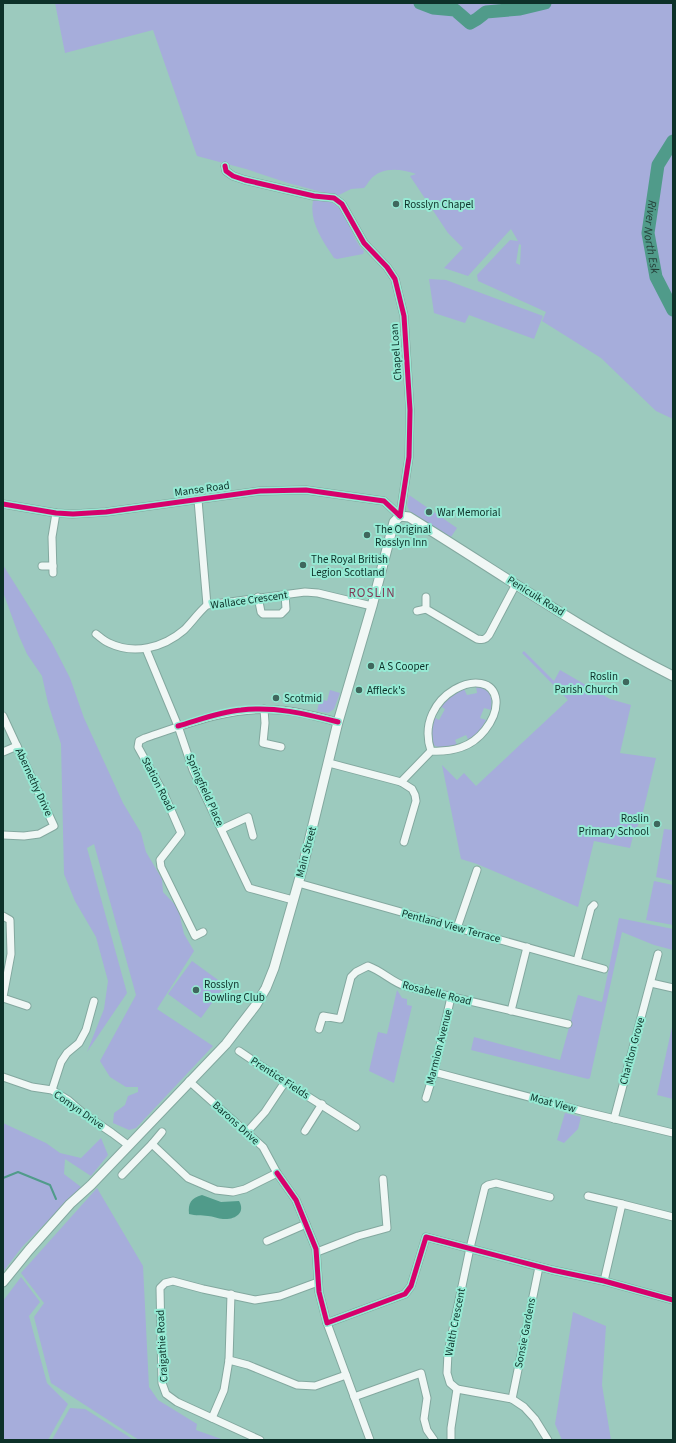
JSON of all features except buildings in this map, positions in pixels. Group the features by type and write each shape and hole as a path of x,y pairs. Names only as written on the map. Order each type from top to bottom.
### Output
{"main road":[{"name":"Penicuik Road","path":"400,516 410,517 596,634 644,662 673,676"},
{"name":"Main Street","path":"3,1282 70,1204 91,1185 226,1044 256,1005 266,988 274,968 298,883 338,722 372,606 394,522 400,516"}],"street":[{"name":"Chapel Loan","path":"225,166 226,171 233,176 245,180 314,196 334,198 342,204 364,243 387,267 395,279 404,316 410,410 410,448 400,516"},
{"name":"Manse Road","path":"3,504 56,513 73,514 106,512 260,491 306,490 384,501 400,516"},
{"name":"Manse Road","path":"198,500 207,605"},
{"path":"42,566 53,569 52,537 56,513"},
{"path":"426,598 421,611 482,640 487,639 490,635 516,584"},
{"name":"Wallace Crescent","path":"96,634 108,643 126,649 146,649 165,642 183,631 207,605 285,594 305,592 318,593 372,606"},
{"path":"258,597 261,612 263,614 280,614 286,609 285,594"},
{"name":"Springfield Place","path":"146,649 178,726 193,770 249,888 293,900"},
{"path":"479,683 491,688 496,698 495,712 490,722 478,737 470,744 459,749 442,752 430,751 427,741 428,724 438,703 449,693 463,686 479,683"},
{"path":"264,709 265,723 263,743 281,747"},
{"name":"Station Road","path":"203,932 195,936 161,866 160,860 182,833 164,794 138,747 139,741 178,726 221,713 241,710 264,709 296,712 338,722"},
{"name":"Abernethy Drive","path":"3,716 54,826 39,834 24,836 3,835"},
{"path":"3,752 17,746"},
{"path":"401,782 430,751"},
{"path":"329,762 401,782 412,789 416,800 404,842"},
{"path":"222,829 248,817 252,822 253,836"},
{"path":"457,928 477,870"},
{"name":"Pentland View Terrace","path":"298,883 604,969"},
{"path":"577,961 591,908 594,905"},
{"path":"3,916 10,920 10,954 3,998 27,1006"},
{"path":"511,1011 527,947"},
{"name":"Charlton Grove","path":"614,1119 658,954"},
{"name":"Rosabelle Road","path":"319,1029 323,1016 340,1019 351,977 356,972 368,966 376,969 397,983 511,1011 555,1025 568,1024"},
{"path":"651,983 673,988"},
{"name":"Marmion Avenue","path":"426,1098 434,1072 451,997"},
{"path":"52,1090 61,1062 67,1053 79,1043 86,1030 94,1001"},
{"name":"Prentice Fields","path":"239,1051 356,1127"},
{"name":"Moat View","path":"434,1072 673,1133"},
{"name":"Comyn Drive","path":"3,1077 32,1087 52,1090 68,1100 84,1114 128,1145"},
{"name":"Barons Drive","path":"189,1081 263,1147 277,1173 296,1200 317,1252 319,1292 327,1323 370,1440"},
{"path":"247,1132 265,1112 285,1082"},
{"name":"Prentice Fields","path":"305,1131 322,1104"},
{"path":"122,1174 162,1132"},
{"path":"152,1144 188,1178 216,1190 233,1192 245,1189 277,1173"},
{"path":"317,1252 358,1236 387,1228 383,1179"},
{"name":"Walth Crescent","path":"457,1389 450,1383 447,1373 448,1353 470,1248 484,1191 488,1185 496,1184 550,1197"},
{"path":"588,1196 673,1217"},
{"path":"604,1281 622,1204"},
{"path":"267,1241 306,1224"},
{"path":"327,1323 405,1294 411,1286 426,1237 539,1267 604,1281 673,1300"},
{"name":"Sonsie Gardens","path":"512,1399 539,1267"},
{"name":"Craigathie Road","path":"212,1418 177,1402 166,1394 162,1383 160,1288 165,1283 173,1281 256,1300 280,1296 318,1282"},
{"path":"230,1294 228,1360 224,1390 212,1418 260,1440"},
{"path":"228,1360 248,1365 297,1385 315,1386 346,1375"},
{"path":"354,1397 421,1373 427,1398 424,1419 427,1430 434,1440"},
{"path":"451,1440 451,1428 457,1389 512,1399 524,1407 535,1419 548,1440"}],"shaded area":[{"path":"55,3 673,3 673,419 656,411 601,358 542,321 546,312 478,281 477,275 510,240 518,241 511,229 468,276 444,268 463,248 448,233 410,176 416,174 398,170 380,172 369,181 364,188 351,189 337,196 197,156 153,30 65,53","holes":["519,244 521,245 520,265 516,263"]},
{"path":"316,199 326,200 337,206 346,218 359,246 364,251 363,254 337,259 334,258 321,238 315,224 312,209 313,201"},
{"path":"429,279 446,280 543,316 534,339 469,315 465,323 434,313"},
{"path":"409,495 457,528 451,537 410,512 407,506"},
{"path":"3,565 52,643 70,678 84,718 123,803 141,833 146,852 162,879 163,892 178,908 184,934 194,951 157,1009 213,1046 136,1128 129,1130 113,1123 114,1113 125,1105 128,1096 138,1092 138,1087 126,1087 110,1077 100,1061 136,995 94,844 87,848 127,993 87,1052 104,1009 108,981 96,937 75,901 64,874 61,744 48,703 42,676 27,654 3,592"},
{"path":"524,651 554,681 560,670 610,699 631,705 620,753 656,758 641,820 634,832 630,848 594,841 578,907 477,864 461,859 442,765 457,780 464,773 476,786 568,700 522,653"},
{"path":"476,686 485,688 491,697 491,710 484,708 480,718 486,720 481,729 469,741 466,735 455,740 457,745 440,748 433,745 431,724 434,717 439,720 445,709 440,706 451,696 464,689 467,695 477,693"},
{"path":"330,690 340,693 334,709 328,713 317,711 320,699 327,701"},
{"path":"664,829 673,830 673,881 656,877"},
{"path":"654,881 673,885 673,925 646,920"},
{"path":"619,918 673,929 673,950 654,945 622,932 590,1078 588,1079 471,1050 474,1037 560,1060 578,995 602,1002"},
{"name":"Rosslyn Bowling Club","path":"192,961 225,985 201,1018 168,994"},
{"path":"397,990 402,998 407,999 407,1005 412,1006 394,1083 369,1071 378,1032 387,1034"},
{"path":"673,1027 673,1099 657,1095"},
{"path":"565,1113 581,1117 578,1129 564,1143 557,1140"},
{"path":"3,1123 46,1143 60,1153 81,1158 101,1138 108,1155 91,1176 65,1159 64,1174 81,1187 22,1247 3,1272"},
{"path":"97,1188 143,1266 149,1387 158,1400 197,1424 196,1430 224,1440 139,1440 51,1383 34,1317 44,1303 21,1273"},
{"path":"202,1195 221,1202 239,1201 241,1205 240,1212 235,1217 227,1219 189,1214 189,1207 193,1199"},
{"path":"21,1277 40,1302 29,1316 47,1383 68,1404 48,1440 3,1440 3,1301"},
{"path":"573,1312 606,1326 602,1385 611,1440 562,1440 555,1424"},
{"path":"70,1408 85,1409 134,1440 52,1440"}],"waterway":[{"name":"River North Esk","path":"420,3 433,8 455,10 470,23 486,12 520,9 545,3"},
{"name":"River North Esk","path":"673,141 658,165 648,233 656,277 673,310"},
{"path":"3,1178 18,1172 50,1185 56,1199"}],"cycle path":[{"path":"225,166 226,171 233,176 245,180 314,196 334,198 342,204 364,243 387,267 395,279 404,316 410,410 409,457 400,516"},
{"path":"3,504 56,513 73,514 106,512 260,491 306,490 384,501 400,516"},
{"path":"178,726 225,712 254,709 278,710 338,722"},
{"path":"277,1173 296,1200 316,1249 319,1292 327,1323 405,1294 411,1286 426,1237 552,1270 604,1281 673,1300"}],"place":[{"name":"Rosslyn Chapel","path":"396,204"},
{"name":"War Memorial","path":"429,512"},
{"name":"The Original Rosslyn Inn","path":"367,535"},
{"name":"The Royal British Legion Scotland","path":"303,565"},
{"name":"A S Cooper","path":"371,666"},
{"name":"Roslin Parish Church","path":"626,682"},
{"name":"Affleck's","path":"359,690"},
{"name":"Scotmid","path":"276,698"},
{"name":"Roslin Primary School","path":"657,824"},
{"name":"Rosslyn Bowling Club","path":"196,990"}],"district":[{"name":"ROSLIN","path":"372,593"}]}
